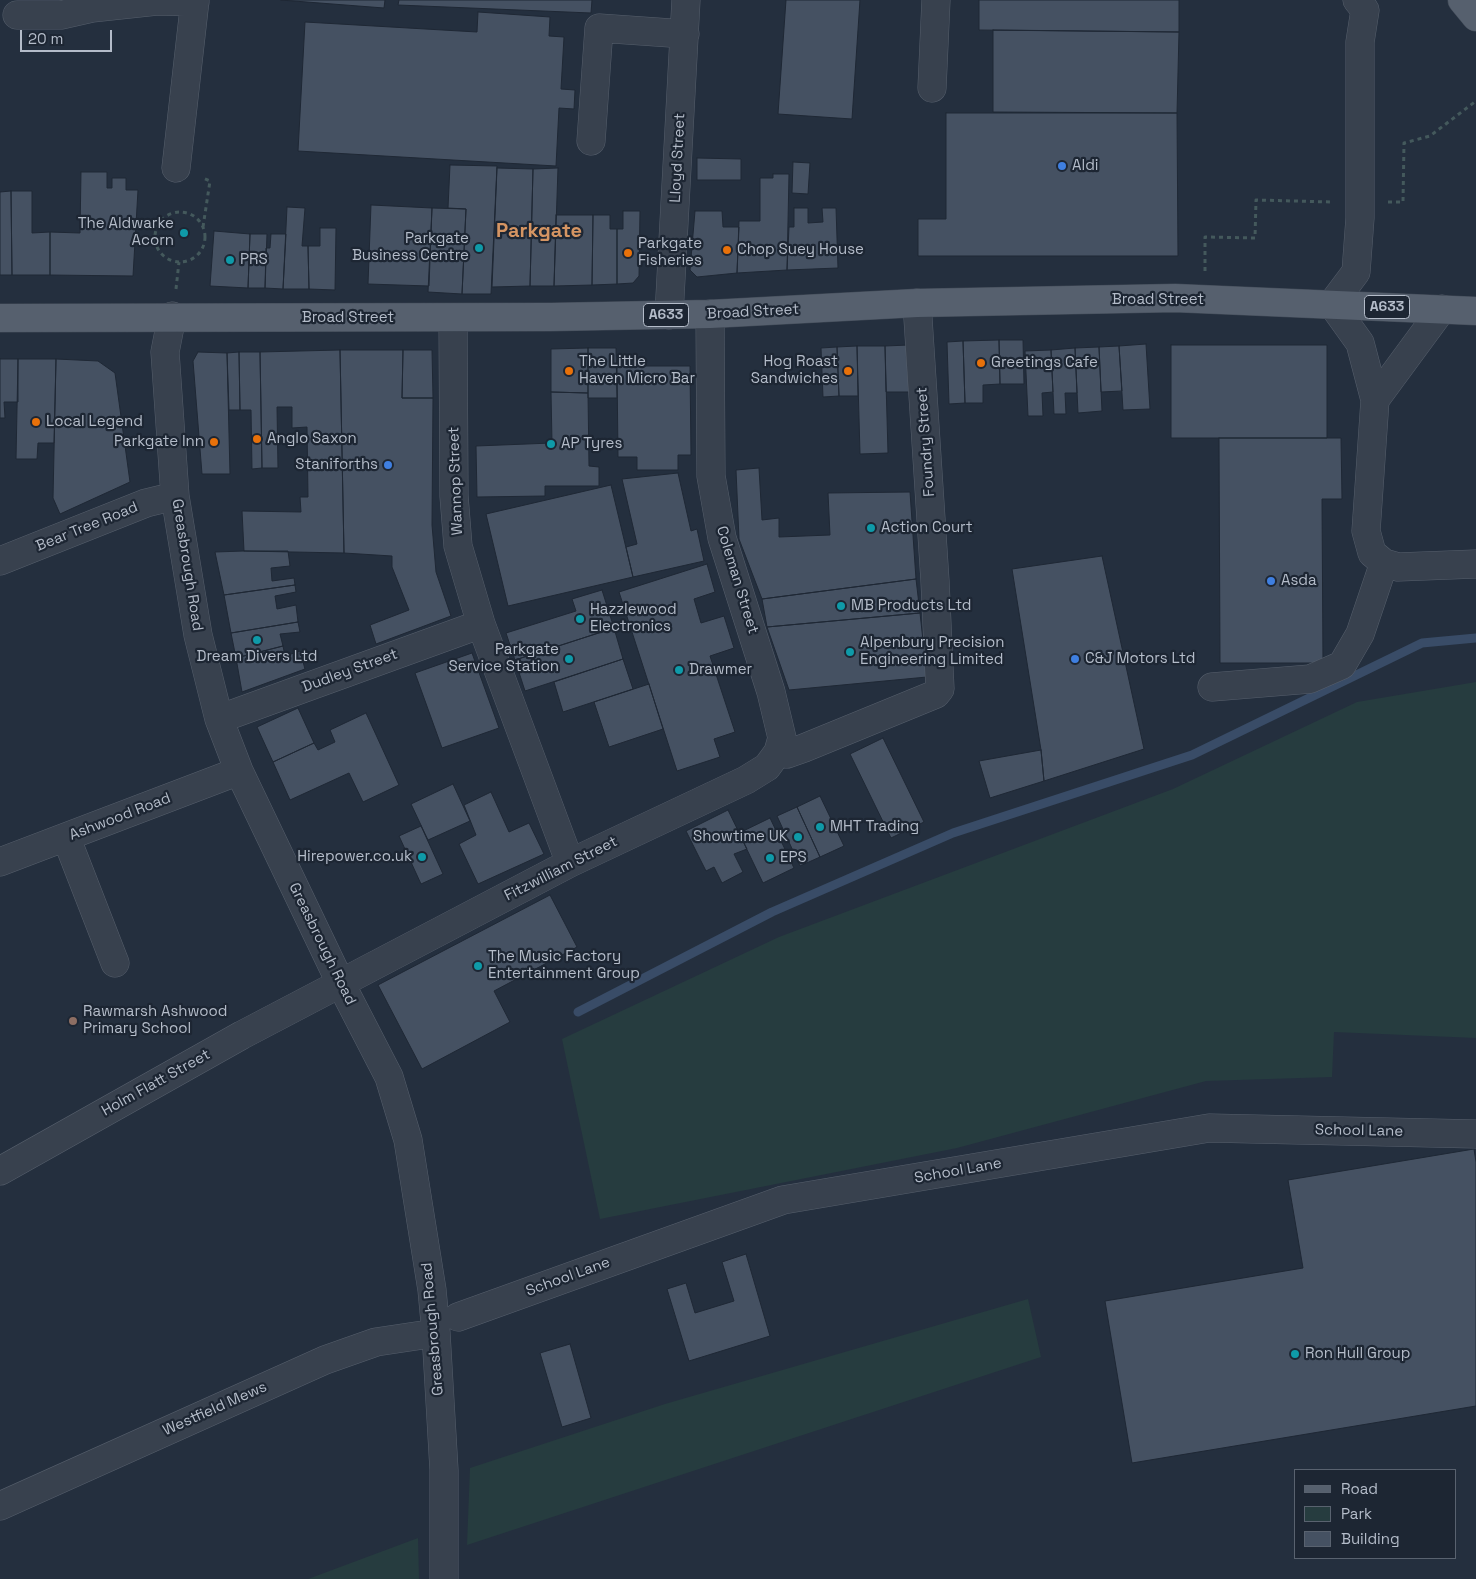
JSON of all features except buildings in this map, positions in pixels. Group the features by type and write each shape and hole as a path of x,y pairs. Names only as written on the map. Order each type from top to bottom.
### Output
{"main road":[{"path":"1462,0 1476,16"},
{"name":"Broad Street","path":"0,318 172,316 453,319 710,314 917,304 1204,299 1476,311"}],"street":[{"name":"Lloyd Street","path":"669,315 686,0"},
{"path":"932,88 936,0"},
{"path":"17,15 61,15 92,4 195,1 176,168"},
{"path":"1361,5 1360,202 1356,272 1332,304 1360,344 1375,400 1366,530 1372,554 1384,563 1398,567 1476,564"},
{"path":"591,141 599,28 684,34"},
{"name":"Foundry Street","path":"778,752 787,754 804,748 936,694 942,682 917,304"},
{"path":"1375,400 1442,309"},
{"name":"Coleman Street","path":"710,314 711,476 722,538 771,692 782,738 778,752"},
{"name":"Greasbrough Road","path":"172,316 165,352 175,496 198,635 219,719 239,771 340,984 389,1077 408,1140 432,1290 436,1333 444,1470 444,1570"},
{"name":"Wannop Street","path":"453,319 454,496 458,546 481,624 570,863"},
{"name":"Bear Tree Road","path":"0,561 146,503 175,496"},
{"path":"1212,687 1310,679 1342,665 1360,634 1384,563"},
{"name":"Dudley Street","path":"219,719 481,624"},
{"name":"Fitzwilliam Street","path":"340,984 570,863 746,780 767,768 778,752"},
{"name":"Ashwood Road","path":"0,862 239,771"},
{"path":"66,837 115,964"},
{"name":"Holm Flatt Street","path":"0,1171 242,1035 340,984"},
{"name":"School Lane","path":"458,1317 783,1200 1209,1128 1476,1134"},
{"name":"Westfield Mews","path":"0,1506 325,1360 376,1342 436,1333"}],"path":[{"path":"1204,299 1205,237 1255,238 1256,200 1403,202 1404,143 1430,136 1476,101"},
{"path":"176,168 210,181 203,227 205,239 203,247 192,260 176,262 161,255 156,248 154,240 158,224 171,213 187,213 194,217 203,227"}],"green space":[{"path":"1476,682 1476,1038 1334,1032 1332,1077 1206,1081 957,1148 600,1219 562,1039 779,937 1173,789 1357,702"},
{"path":"1028,1299 1041,1357 467,1545 470,1468 665,1404"},
{"path":"418,1538 419,1579 308,1579"}],"waterway":[{"path":"578,1012 772,912 953,833 1192,755 1422,643 1476,638"}],"place":[{"name":"Aldi","path":"1062,166"},
{"name":"The Aldwarke Acorn","path":"184,233"},
{"name":"Parkgate Business Centre","path":"479,248"},
{"name":"Chop Suey House","path":"727,250"},
{"name":"Parkgate Fisheries","path":"628,253"},
{"name":"PRS","path":"230,260"},
{"name":"Greetings Cafe","path":"981,363"},
{"name":"The Little Haven Micro Bar","path":"569,371"},
{"name":"Hog Roast Sandwiches","path":"848,371"},
{"name":"Local Legend","path":"36,422"},
{"name":"Anglo Saxon","path":"257,439"},
{"name":"Parkgate Inn","path":"214,442"},
{"name":"AP Tyres","path":"551,444"},
{"name":"Staniforths","path":"388,465"},
{"name":"Action Court","path":"871,528"},
{"name":"Asda","path":"1271,581"},
{"name":"MB Products Ltd","path":"841,606"},
{"name":"Hazzlewood Electronics","path":"580,619"},
{"name":"Dream Divers Ltd","path":"257,640"},
{"name":"Alpenbury Precision Engineering Limited","path":"850,652"},
{"name":"Parkgate Service Station","path":"569,659"},
{"name":"C&J Motors Ltd","path":"1075,659"},
{"name":"Drawmer","path":"679,670"},
{"name":"MHT Trading","path":"820,827"},
{"name":"Showtime UK","path":"798,837"},
{"name":"Hirepower.co.uk","path":"422,857"},
{"name":"EPS","path":"770,858"},
{"name":"The Music Factory Entertainment Group","path":"478,966"},
{"name":"Rawmarsh Ashwood Primary School","path":"73,1021"},
{"name":"Ron Hull Group","path":"1295,1354"}],"district":[{"name":"Parkgate","path":"539,232"}]}
